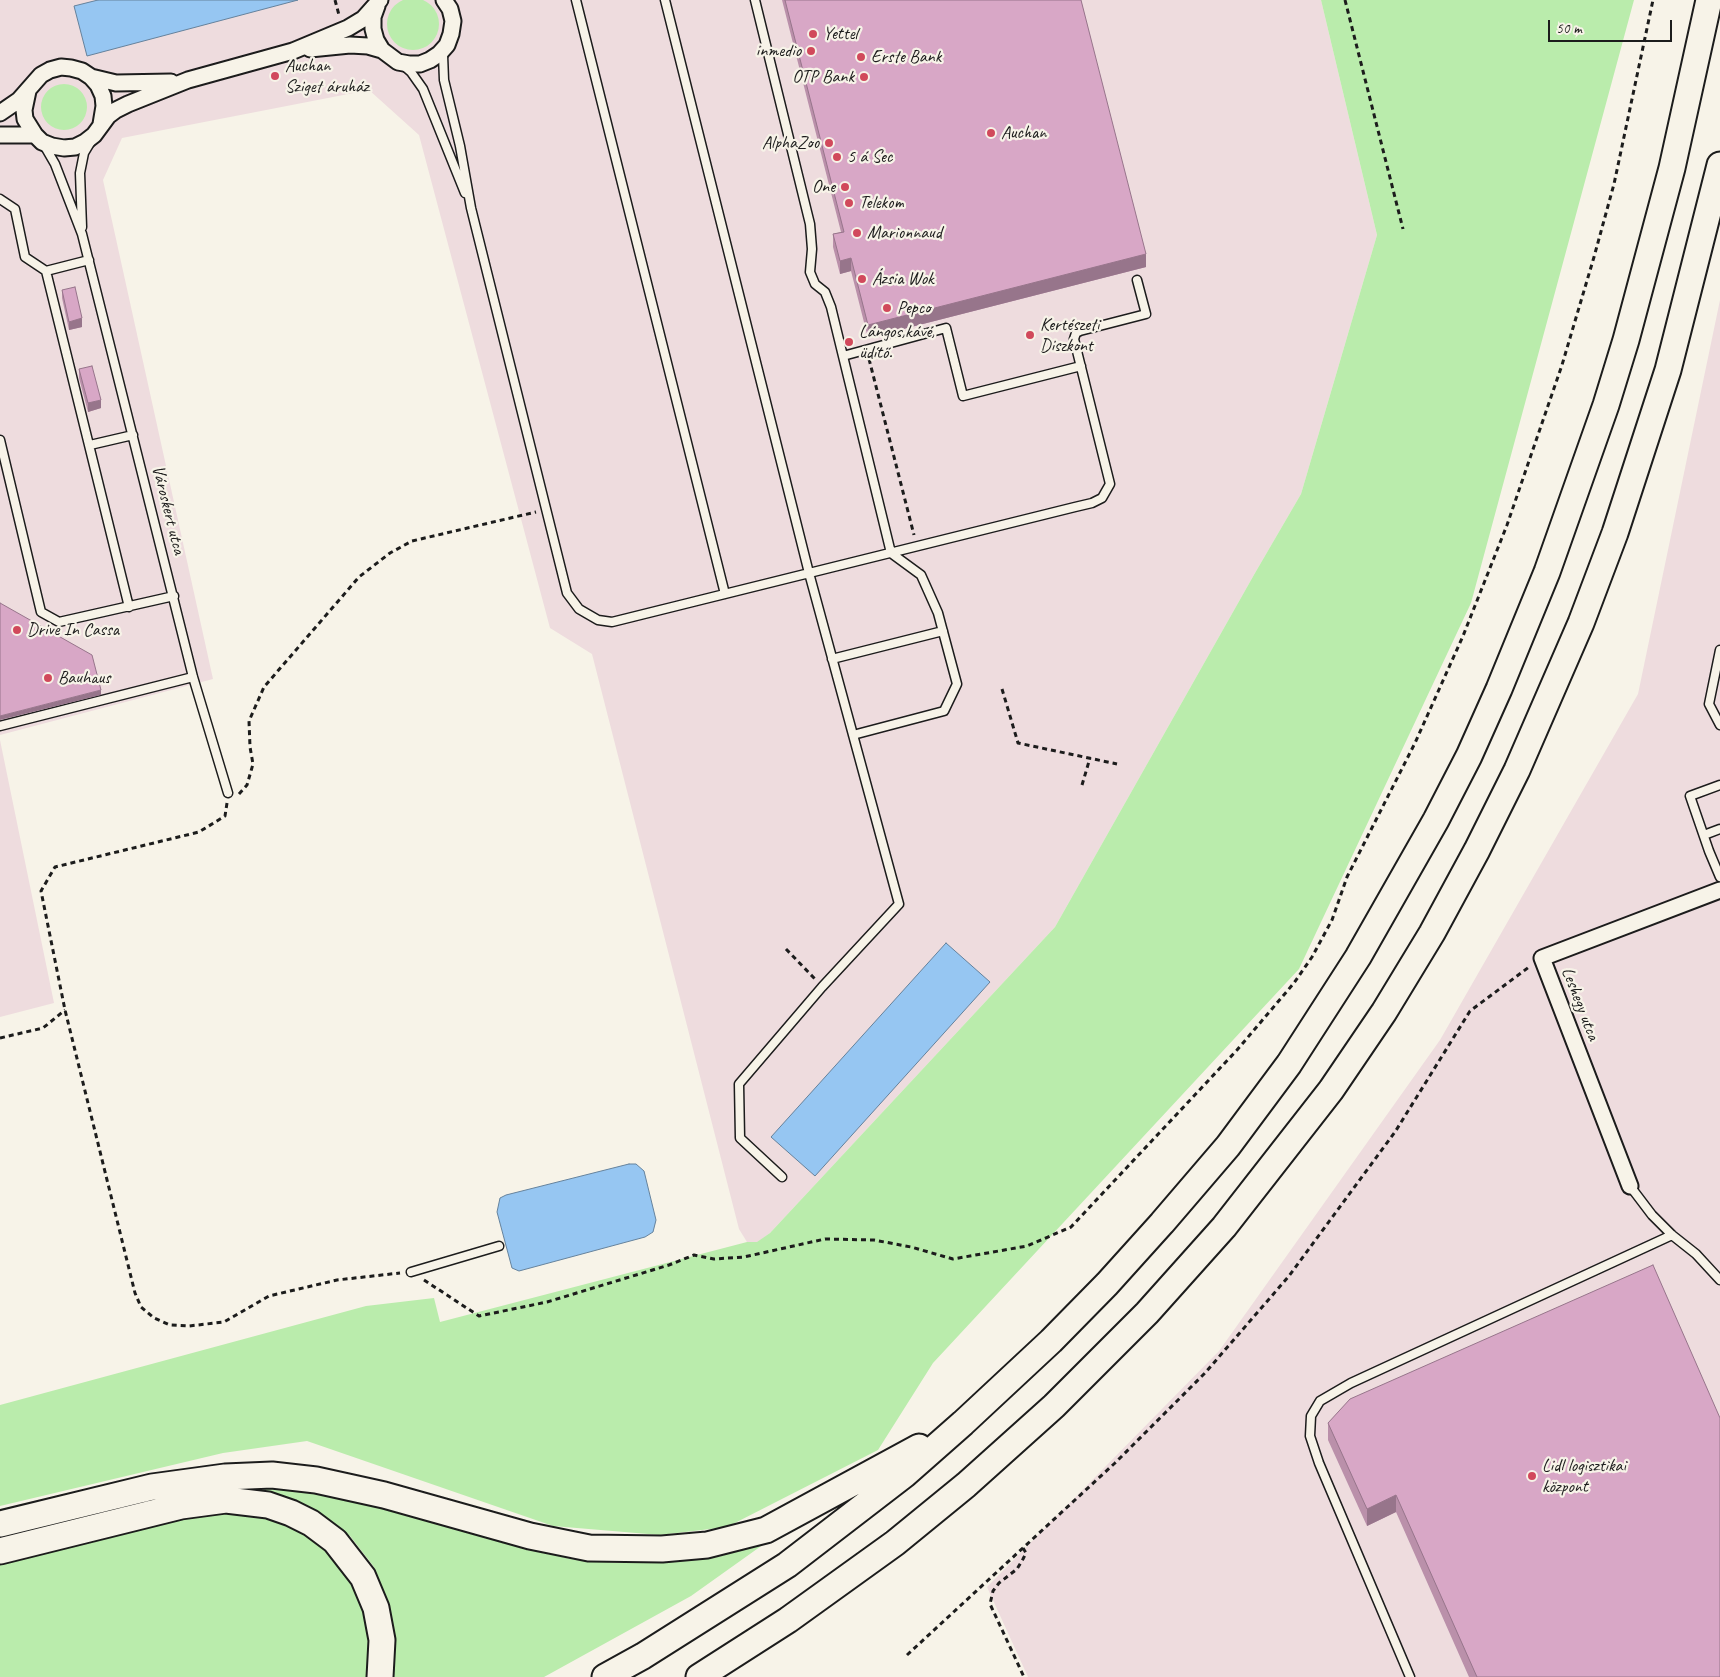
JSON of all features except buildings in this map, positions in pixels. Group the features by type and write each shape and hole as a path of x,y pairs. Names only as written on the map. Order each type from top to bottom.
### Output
{"highway":[{"path":"604,1677 643,1656 787,1565 904,1475 963,1423 1107,1284 1162,1223 1228,1146 1289,1064 1320,1017 1358,957 1436,820 1468,756 1514,653 1547,572 1606,405 1651,249 1690,90 1709,0"},
{"path":"699,1677 788,1620 895,1543 966,1485 1054,1406 1147,1313 1224,1228 1331,1090 1379,1020 1432,933 1477,850 1521,761 1581,623 1614,533 1668,370 1720,165"},
{"path":"0,1524 152,1487 225,1477 272,1475 316,1480 375,1493 530,1536 590,1548 652,1550 707,1545 766,1530 963,1423"},
{"path":"0,1551 181,1506 226,1500 268,1505 291,1513 311,1523 335,1542 363,1577 376,1608 382,1640 380,1677"}],"street":[{"path":"293,50 350,45 368,46 382,50 398,62 420,64 440,54 452,34 450,9 444,0"},
{"path":"379,3 373,17 373,29 376,40 382,50"},
{"path":"0,136 38,139 52,146 64,148 75,147 85,142 97,131 108,116 116,110 188,80 293,50 356,24 379,3"},
{"path":"38,139 25,119 24,110 28,91 33,82 50,70 61,68 82,71 98,85 104,106 103,117 97,131"},
{"path":"91,77 116,83 142,84 188,80"},
{"path":"0,113 8,109 28,91"},
{"name":"Leshegy utca","path":"1630,1186 1542,958 1720,890"}],"lane":[{"path":"576,0 724,594"},
{"path":"665,0 809,573 899,904 822,986 739,1084 740,1138 782,1177"},
{"path":"755,0 810,224 812,249 810,272 815,284 825,292 830,307 891,553 921,575 938,613 956,684 944,711 853,735"},
{"path":"447,45 443,55 444,80 460,146 471,208 567,593 579,609 598,620 612,622 1092,503 1102,498 1110,484 1074,339 1076,333 1080,331 1146,314 1137,280"},
{"path":"398,62 411,72 423,88 471,208"},
{"name":"Városkert utca","path":"82,234 80,172 84,153 97,131"},
{"name":"Városkert utca","path":"38,139 55,164 82,234 134,435 193,677 228,793"},
{"path":"0,199 14,209 25,257 46,271 129,606"},
{"path":"46,271 89,260"},
{"path":"843,356 946,328 963,396 1080,366"},
{"path":"90,445 134,435"},
{"path":"0,440 42,612 59,622 174,596"},
{"path":"832,659 943,631"},
{"path":"1720,650 1709,704 1720,725"},
{"path":"0,726 193,677"},
{"path":"1720,785 1690,796 1720,877"},
{"path":"1704,835 1720,829"},
{"path":"1630,1186 1652,1215 1672,1235 1696,1254 1720,1280"},
{"path":"1410,1677 1313,1445 1310,1436 1311,1416 1320,1401 1351,1383 1672,1235"},
{"path":"410,1272 500,1246"}],"path":[{"path":"1345,0 1403,229"},
{"path":"228,793 225,816 199,832 55,867 41,891 65,1010 135,1293 141,1307 154,1318 170,1325 189,1326 224,1322 269,1296 337,1280 410,1272 479,1316 547,1302 669,1265 694,1255 714,1259 744,1257 825,1239 874,1240 911,1247 952,1259 1027,1246 1071,1227 1256,1028 1294,983 1312,957 1332,920 1347,877 1415,743 1463,636 1507,525 1562,365 1594,257 1614,184 1653,0"},
{"path":"867,349 916,547"},
{"path":"226,806 247,785 253,764 249,721 264,687 358,577 390,553 412,541 546,509"},
{"path":"1002,689 1018,743 1117,764"},
{"path":"1082,785 1090,758"},
{"path":"786,949 822,986"},
{"path":"907,1655 1115,1463 1205,1373 1289,1276 1395,1132 1470,1011 1542,958"},
{"path":"0,1038 43,1028 65,1010"},
{"path":"1023,1548 1026,1553 1020,1564 999,1583 993,1591 990,1604 1024,1677"}],"shaded area":[{"path":"0,0 1321,0 1377,235 1301,494 1055,927 770,1233 757,1243 747,1242 739,1229 592,654 550,628 419,135 369,90 122,138 103,180 213,679 0,735"},
{"path":"1720,300 1720,1677 1028,1677 987,1587 1219,1351 1440,1040 1638,694"},
{"path":"0,740 54,1003 0,1017"}],"green space":[{"path":"408,-2 418,-2 428,2 435,9 439,24 435,39 428,46 418,50 408,50 398,46 391,39 387,29 387,19 391,9 398,2"},
{"path":"1321,0 1634,0 1471,603 1299,969 933,1363 878,1450 727,1527 660,1535 553,1526 307,1441 223,1453 0,1506 0,1405 366,1306 434,1298 440,1322 747,1242 757,1242 770,1233 1055,927 1301,494 1377,235"},
{"path":"60,84 68,84 77,88 83,94 87,107 83,120 77,126 68,130 60,130 51,126 45,120 41,111 41,103 45,94 51,88"},
{"path":"301,1487 374,1503 443,1525 570,1559 619,1563 718,1557 771,1539 691,1596 544,1677 393,1677 392,1630 374,1567 350,1536 319,1515 263,1489"},
{"path":"228,1510 285,1520 326,1543 357,1579 372,1625 371,1677 0,1677 0,1565 189,1516"}],"water":[{"path":"98,0 298,0 87,56 74,6"},
{"path":"946,943 990,982 815,1176 771,1137"},
{"path":"629,1164 636,1164 644,1171 656,1220 653,1232 645,1237 519,1271 512,1268 497,1212 500,1198"}],"place":[{"name":"Yettel","path":"813,34"},
{"name":"inmedio","path":"811,51"},
{"name":"Erste Bank","path":"861,57"},
{"name":"Auchan Sziget áruház","path":"275,76"},
{"name":"OTP Bank","path":"864,77"},
{"name":"Auchan","path":"991,133"},
{"name":"AlphaZoo","path":"829,143"},
{"name":"5 á Sec","path":"837,157"},
{"name":"One","path":"845,187"},
{"name":"Telekom","path":"849,203"},
{"name":"Marionnaud","path":"857,233"},
{"name":"Ázsia Wok","path":"862,279"},
{"name":"Pepco","path":"887,308"},
{"name":"Kertészeti Diszkont","path":"1030,335"},
{"name":"Lángos,kávé, üdítő.","path":"849,342"},
{"name":"Drive In Cassa","path":"17,630"},
{"name":"Bauhaus","path":"48,678"},
{"name":"Lidl logisztikai központ","path":"1532,1476"}]}
